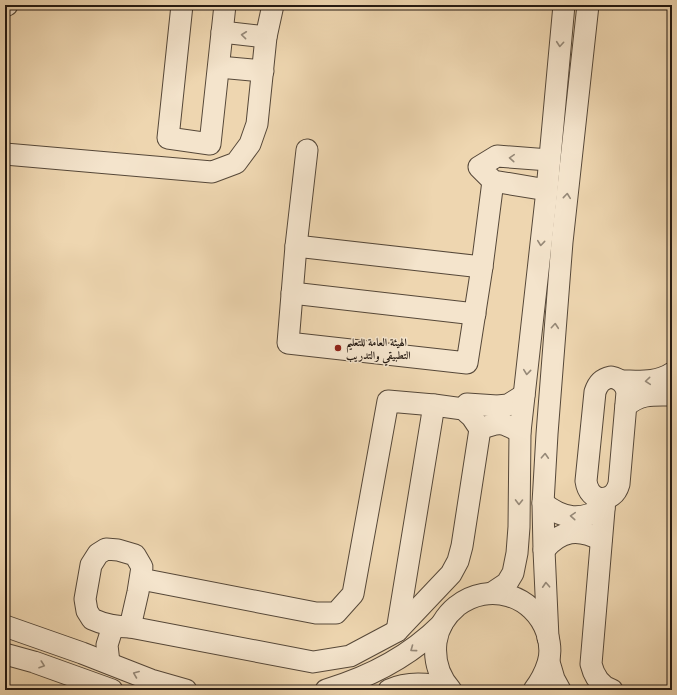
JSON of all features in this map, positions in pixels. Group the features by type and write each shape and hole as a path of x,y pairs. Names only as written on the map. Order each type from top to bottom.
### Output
{"street":[{"path":"182,5 168,138 210,144 225,5"},
{"path":"5,154 212,172 236,163 250,144 257,124 266,37 273,5"},
{"path":"492,593 507,583 513,573 517,553 519,527 520,432 547,190 564,5"},
{"path":"534,690 543,677 549,662 550,650 548,638 543,503 546,434 562,242 588,5"},
{"path":"222,32 266,37"},
{"path":"219,67 263,71"},
{"path":"306,150 288,343 467,363 482,267 493,181"},
{"path":"547,190 493,181 479,168 497,156 549,160"},
{"path":"296,246 482,267"},
{"path":"292,293 475,314"},
{"path":"622,381 651,381 661,379 672,374"},
{"path":"543,503 551,510 562,515 584,517 594,514 605,503 610,496 618,489 628,392 622,381 611,377 600,381 595,392 586,481 589,492 605,503"},
{"path":"463,409 467,404 497,406 508,405 524,395"},
{"path":"626,406 641,397 672,395"},
{"path":"109,663 107,644 114,625 140,579 142,567 135,555 118,550 106,549 98,554 91,565 85,599 87,611 92,619 114,625 313,662 350,656 397,631 451,574 458,561 462,546 480,429 472,417 463,409 388,401 353,594 336,613 316,613 140,579"},
{"path":"397,631 434,405"},
{"path":"480,429 499,423 508,425 520,432"},
{"path":"605,503 591,664 597,679 602,685 612,690"},
{"path":"544,550 551,542 560,536 571,533 581,532 592,535 601,540"},
{"path":"326,690 363,678 400,658 429,637 442,624 451,611 463,602 477,595 492,593 517,599 528,606 541,620 548,638"},
{"path":"442,624 437,636 435,650 437,664 442,677 450,689"},
{"path":"82,653 94,637 114,625"},
{"path":"5,626 82,653 151,680 186,690"},
{"path":"5,654 112,690"},
{"path":"549,662 554,679 560,690"},
{"path":"389,690 407,684 435,685 450,689"}],"place":[{"name":"الهيئة العامة للتعليم التطبيقي والتدريب","path":"338,348"}]}
